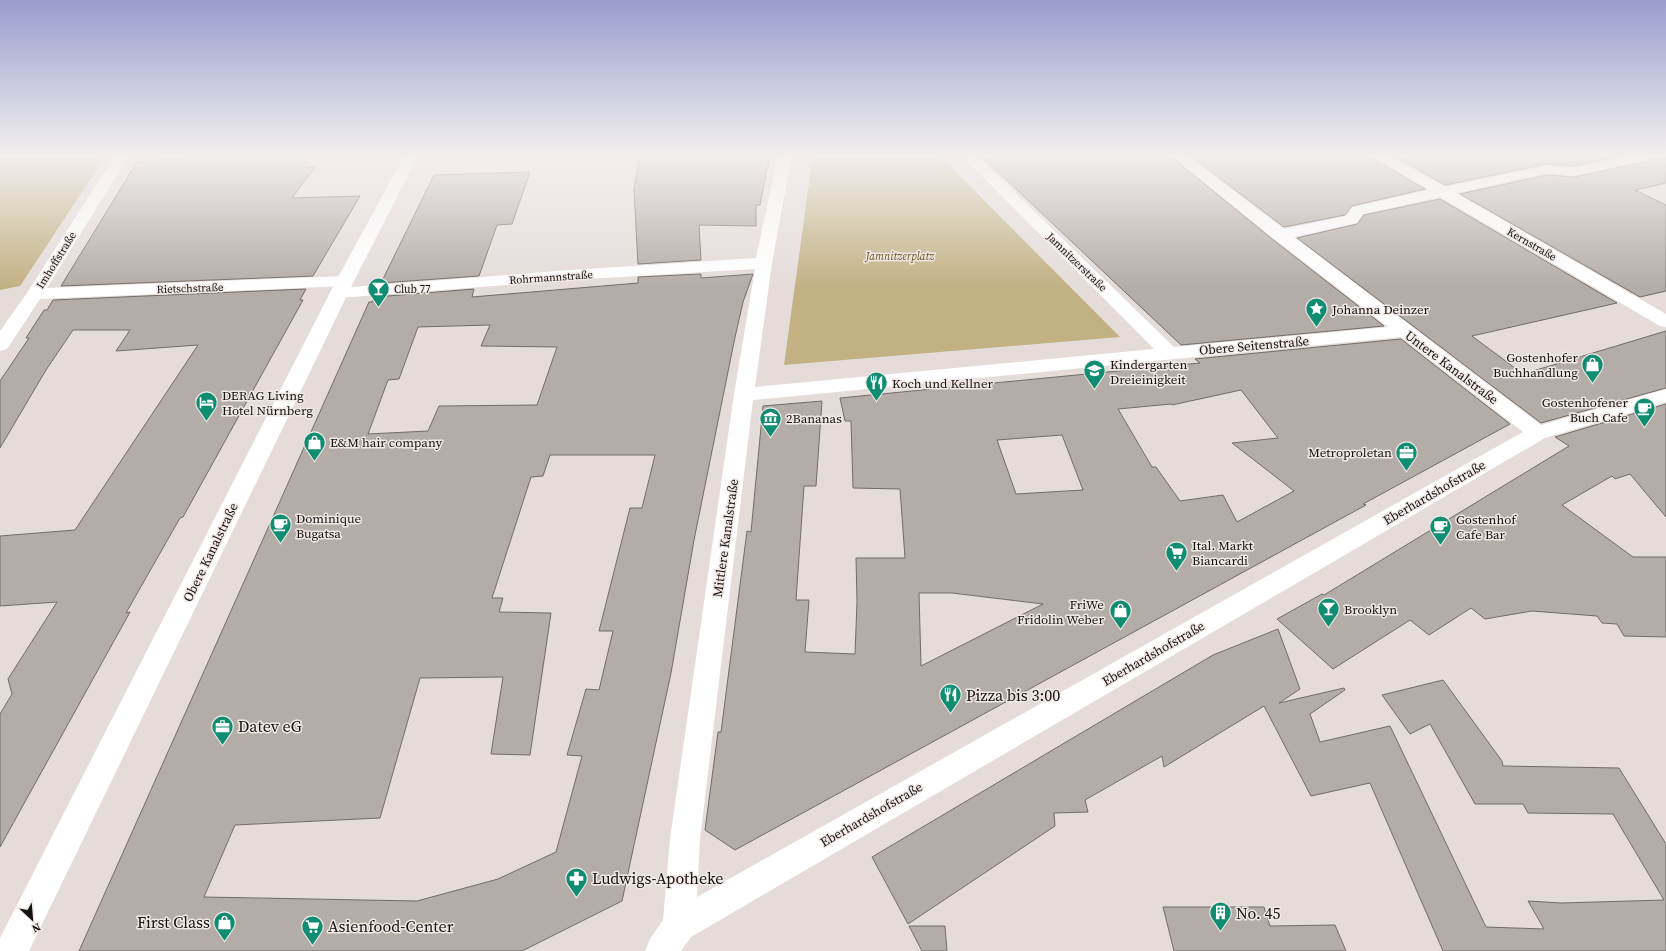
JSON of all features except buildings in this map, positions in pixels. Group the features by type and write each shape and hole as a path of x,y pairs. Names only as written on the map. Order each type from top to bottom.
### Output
{"street":[{"name":"Imhoffstraße","path":"0,345 35,294 95,198"},
{"name":"Obere Kanalstraße","path":"11,951 342,287 389,198"},
{"name":"Mittlere Kanalstraße","path":"679,925 686,839 744,394 764,263 776,198"},
{"name":"Jamnitzerstraße","path":"1012,198 1169,353"},
{"name":"Untere Kanalstraße","path":"1232,198 1538,433"},
{"path":"1279,235 1350,220 1358,210 1409,198"},
{"name":"Kernstraße","path":"1454,198 1666,322"},
{"name":"Rohrmannstraße","path":"342,287 764,263"},
{"name":"Rietschstraße","path":"35,294 342,287"},
{"name":"Obere Seitenstraße","path":"744,394 1405,331"},
{"name":"Eberhardshofstraße","path":"662,951 679,925 1538,433 1666,395"}],"green space":[{"path":"0,198 78,198 20,286 0,290"},
{"name":"Jamnitzerplatz","path":"807,198 982,198 1120,337 784,365"}],"place":[{"name":"Club 77","path":"379,308"},
{"name":"Johanna Deinzer","path":"1317,328"},
{"name":"Gostenhofer Buchhandlung","path":"1593,384"},
{"name":"Kindergarten Dreieinigkeit","path":"1095,390"},
{"name":"Koch und Kellner","path":"876,402"},
{"name":"DERAG Living Hotel Nürnberg","path":"207,422"},
{"name":"Gostenhofener Buch Cafe","path":"1644,428"},
{"name":"2Bananas","path":"770,438"},
{"name":"E&M hair company","path":"314,462"},
{"name":"Metroproletan","path":"1407,472"},
{"name":"Dominique Bugatsa","path":"280,544"},
{"name":"Gostenhof Cafe Bar","path":"1440,546"},
{"name":"Ital. Markt Biancardi","path":"1176,572"},
{"name":"Brooklyn","path":"1329,628"},
{"name":"FriWe Fridolin Weber","path":"1120,630"},
{"name":"Pizza bis 3:00","path":"950,714"},
{"name":"Datev eG","path":"223,746"},
{"name":"Ludwigs-Apotheke","path":"576,898"},
{"name":"No. 45","path":"1221,932"},
{"name":"First Class","path":"225,942"},
{"name":"Asienfood-Center","path":"312,946"}]}
